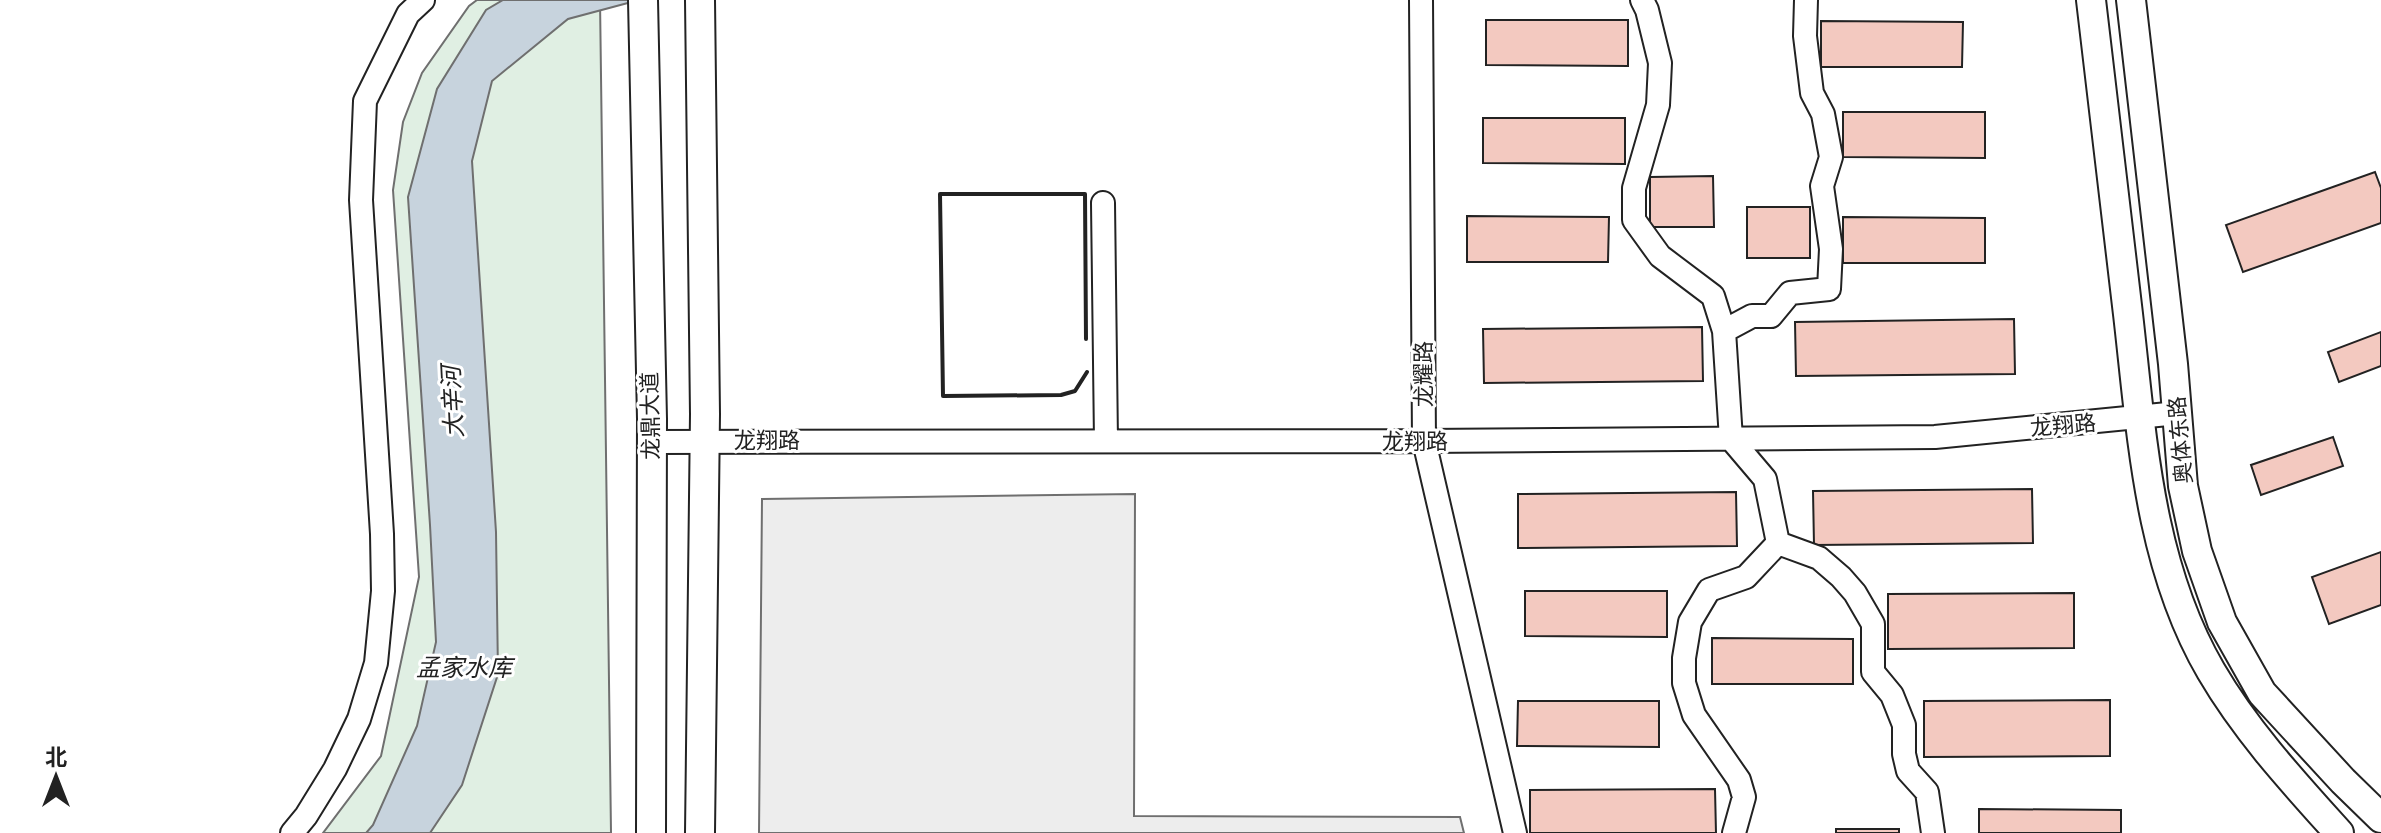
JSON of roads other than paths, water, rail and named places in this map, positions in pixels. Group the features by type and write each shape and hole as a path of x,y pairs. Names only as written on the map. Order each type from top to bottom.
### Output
{"main road":[{"name":"龙鼎大道","path":"643,0 652,442 651,833"},
{"path":"700,0 704,440 700,833"},
{"path":"2091,0 2139,418 2161,549 2184,614 2211,671 2263,747 2339,833"},
{"name":"奥体东路","path":"2131,0 2178,413 2183,486 2197,551 2222,622 2262,693 2381,818"}],"street":[{"path":"292,833 335,769 359,719 376,663 383,577 361,200 365,101 408,14 423,0"},
{"name":"龙耀路","path":"1421,0 1424,441 1515,833"},
{"path":"1642,0 1660,63 1658,105 1634,188 1634,220 1660,256 1713,296 1724,331 1731,439 1765,479 1778,543"},
{"path":"1724,331 1752,316 1771,316 1790,293 1829,289 1831,249 1822,186 1831,157 1823,114 1812,93 1805,36 1806,0"},
{"path":"1103,203 1106,441"},
{"name":"龙翔路","path":"652,442 1935,437 2178,413"},
{"path":"1734,833 1744,797 1739,780 1694,715 1684,683 1684,658 1690,622 1709,590 1746,577 1778,543"},
{"path":"1778,543 1819,558 1855,593 1873,624 1873,672 1892,695 1904,725 1904,754 1908,771 1927,792 1933,833"}],"water":[{"name":"孟家水库","path":"503,0 639,0 568,19 492,81 472,161 496,532 498,674 462,785 430,833 366,833 373,825 417,726 436,642 408,197 437,89 486,10"}],"water label":[{"name":"大辛河","path":"453,402"}]}
